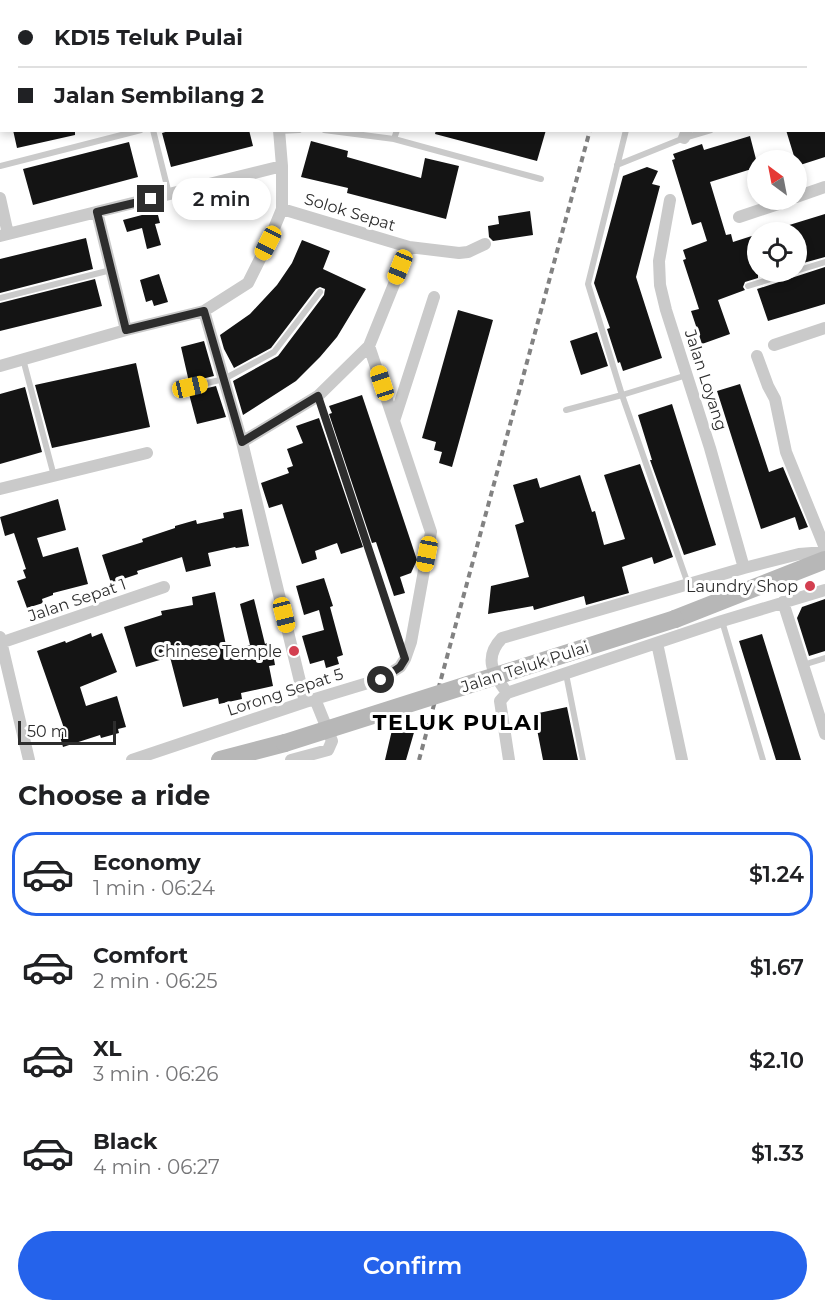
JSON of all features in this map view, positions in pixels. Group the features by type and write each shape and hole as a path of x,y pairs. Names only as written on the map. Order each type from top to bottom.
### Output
{"main road":[{"name":"Jalan Teluk Pulai","path":"220,760 288,752 675,619 825,560"}],"street":[{"path":"0,365 204,311 248,283 282,209 279,132"},
{"path":"0,198 4,235 282,166"},
{"path":"807,193 825,187"},
{"name":"Jalan Loyang","path":"670,200 659,261 660,285 744,568"},
{"name":"Solok Sepat","path":"282,209 409,247 459,253 468,252 485,244"},
{"path":"739,217 760,210"},
{"path":"97,212 126,330"},
{"path":"242,442 318,396 369,346 409,247"},
{"path":"394,421 434,297"},
{"path":"204,311 242,442 310,700 332,741 328,750 288,752"},
{"path":"774,345 825,328"},
{"path":"369,346 431,532 411,642 405,659"},
{"path":"507,693 499,682 490,659 493,648 502,638 744,568 825,550 786,452 775,399 757,356"},
{"path":"0,489 147,453"},
{"name":"Jalan Sepat 1","path":"0,641 164,587"},
{"path":"509,760 500,701 507,693 722,621 825,590"},
{"path":"783,602 823,718 825,734"},
{"path":"0,641 29,760"},
{"path":"657,643 682,760"},
{"name":"Lorong Sepat 5","path":"132,760 310,700 381,680 400,667 405,659"}],"lane":[{"path":"0,166 133,132"},
{"path":"154,132 169,194"},
{"path":"338,132 394,140 541,179"},
{"path":"394,140 396,132"},
{"path":"625,132 588,284 622,396 688,584"},
{"path":"617,165 686,134"},
{"path":"807,267 825,262"},
{"path":"0,298 111,270"},
{"path":"748,286 761,282"},
{"path":"190,387 224,379 274,352 320,292"},
{"path":"23,359 54,476"},
{"path":"566,410 622,396 687,375"},
{"path":"318,396 405,659"},
{"path":"722,621 763,760"},
{"path":"803,665 825,658"},
{"path":"567,674 583,760"}],"building":[{"path":"13,132 75,132 75,135 17,148"},
{"path":"250,132 253,146 171,167 162,133"},
{"path":"436,132 545,132 537,161 435,134"},
{"path":"787,132 825,132 825,157 807,163 807,150 792,150"},
{"path":"750,136 754,150 747,150 747,170 710,182 726,235 731,234 733,242 747,238 747,281 743,287 745,290 718,300 730,334 702,344 691,311 699,309 683,260 686,259 683,250 707,241 701,222 692,225 672,160 675,159 673,154 702,144 704,150"},
{"path":"311,141 348,151 347,157 421,178 425,158 459,166 446,219 347,193 348,188 301,177"},
{"path":"129,142 138,177 33,205 23,169"},
{"path":"647,167 658,171 652,184 660,186 636,277 662,358 623,371 620,362 618,363 607,329 610,328 594,283 623,176"},
{"path":"157,211 160,223 155,224 161,245 147,249 142,228 127,232 123,220"},
{"path":"530,211 533,235 493,241 489,237 488,226 499,224 498,216"},
{"path":"825,214 825,257 807,262 807,222 799,222"},
{"path":"86,238 93,269 0,293 0,259"},
{"path":"302,240 330,251 323,269 366,289 337,337 320,357 296,381 243,415 233,381 278,356 324,295 325,289 320,287 316,289 271,348 234,368 220,335 250,314 277,285 292,263"},
{"path":"825,267 825,304 768,321 757,289 779,282 807,282 807,273"},
{"path":"159,274 168,302 154,306 152,300 146,302 140,280"},
{"path":"95,279 102,306 0,331 0,303"},
{"path":"458,310 493,320 452,467 439,463 442,452 434,450 436,442 422,438"},
{"path":"597,332 608,366 581,375 570,341"},
{"path":"204,341 214,376 189,382 181,347"},
{"path":"136,363 150,427 52,448 35,385"},
{"path":"740,384 769,472 783,467 808,527 799,530 795,517 761,529 717,391"},
{"path":"216,386 226,417 197,424 189,394"},
{"path":"25,387 42,452 0,464 0,394"},
{"path":"362,395 417,560 411,573 400,577 405,593 394,596 376,542 372,543 329,414 332,413 329,406"},
{"path":"672,404 716,545 684,555 650,460 652,460 638,415"},
{"path":"319,418 363,547 341,554 337,543 315,551 317,559 302,564 282,504 269,508 261,483 289,473 287,468 293,466 287,449 303,443 296,426"},
{"path":"640,464 673,557 654,564 652,557 622,567 629,593 586,605 584,596 534,610 533,606 488,614 491,586 529,577 515,525 524,522 513,485 537,478 540,488 580,475 592,512 595,511 604,545 625,539 604,475"},
{"path":"58,499 66,530 37,538 43,557 78,547 88,584 53,593 42,599 43,603 27,608 17,581 26,578 23,570 26,569 14,533 5,536 0,517"},
{"path":"242,509 249,546 208,553 211,566 186,572 182,557 137,571 138,574 111,583 102,555 143,542 142,539 175,528 175,526 196,520 197,524 224,518 223,513"},
{"path":"324,578 333,606 330,607 343,655 337,657 339,664 326,668 324,660 310,664 302,636 324,630 319,610 304,615 296,586"},
{"path":"215,592 227,650 250,645 240,604 254,599 265,644 267,643 269,655 273,654 275,665 269,666 273,686 241,693 242,699 219,704 218,698 183,707 170,657 136,667 124,627 162,615 161,611 193,605 192,597"},
{"path":"825,599 825,651 809,656 797,618 802,607"},
{"path":"91,633 92,637 102,633 117,672 80,687 86,706 117,696 126,727 118,729 119,733 101,738 100,735 63,747 59,733 65,731 37,651"},
{"path":"762,634 801,760 776,760 739,641"},
{"path":"567,707 578,760 543,760 534,714"},
{"path":"404,717 406,727 415,729 406,760 385,760 392,730 391,721"}],"railway":[{"path":"419,760 589,132"}],"place":[{"name":"Laundry Shop","path":"810,586"},
{"name":"Chinese Temple","path":"294,651"}],"district":[{"name":"TELUK PULAI","path":"457,722"}],"route":[{"path":"151,199 97,212 126,330 204,311 242,442 318,396 405,659 400,667 381,680"}]}
